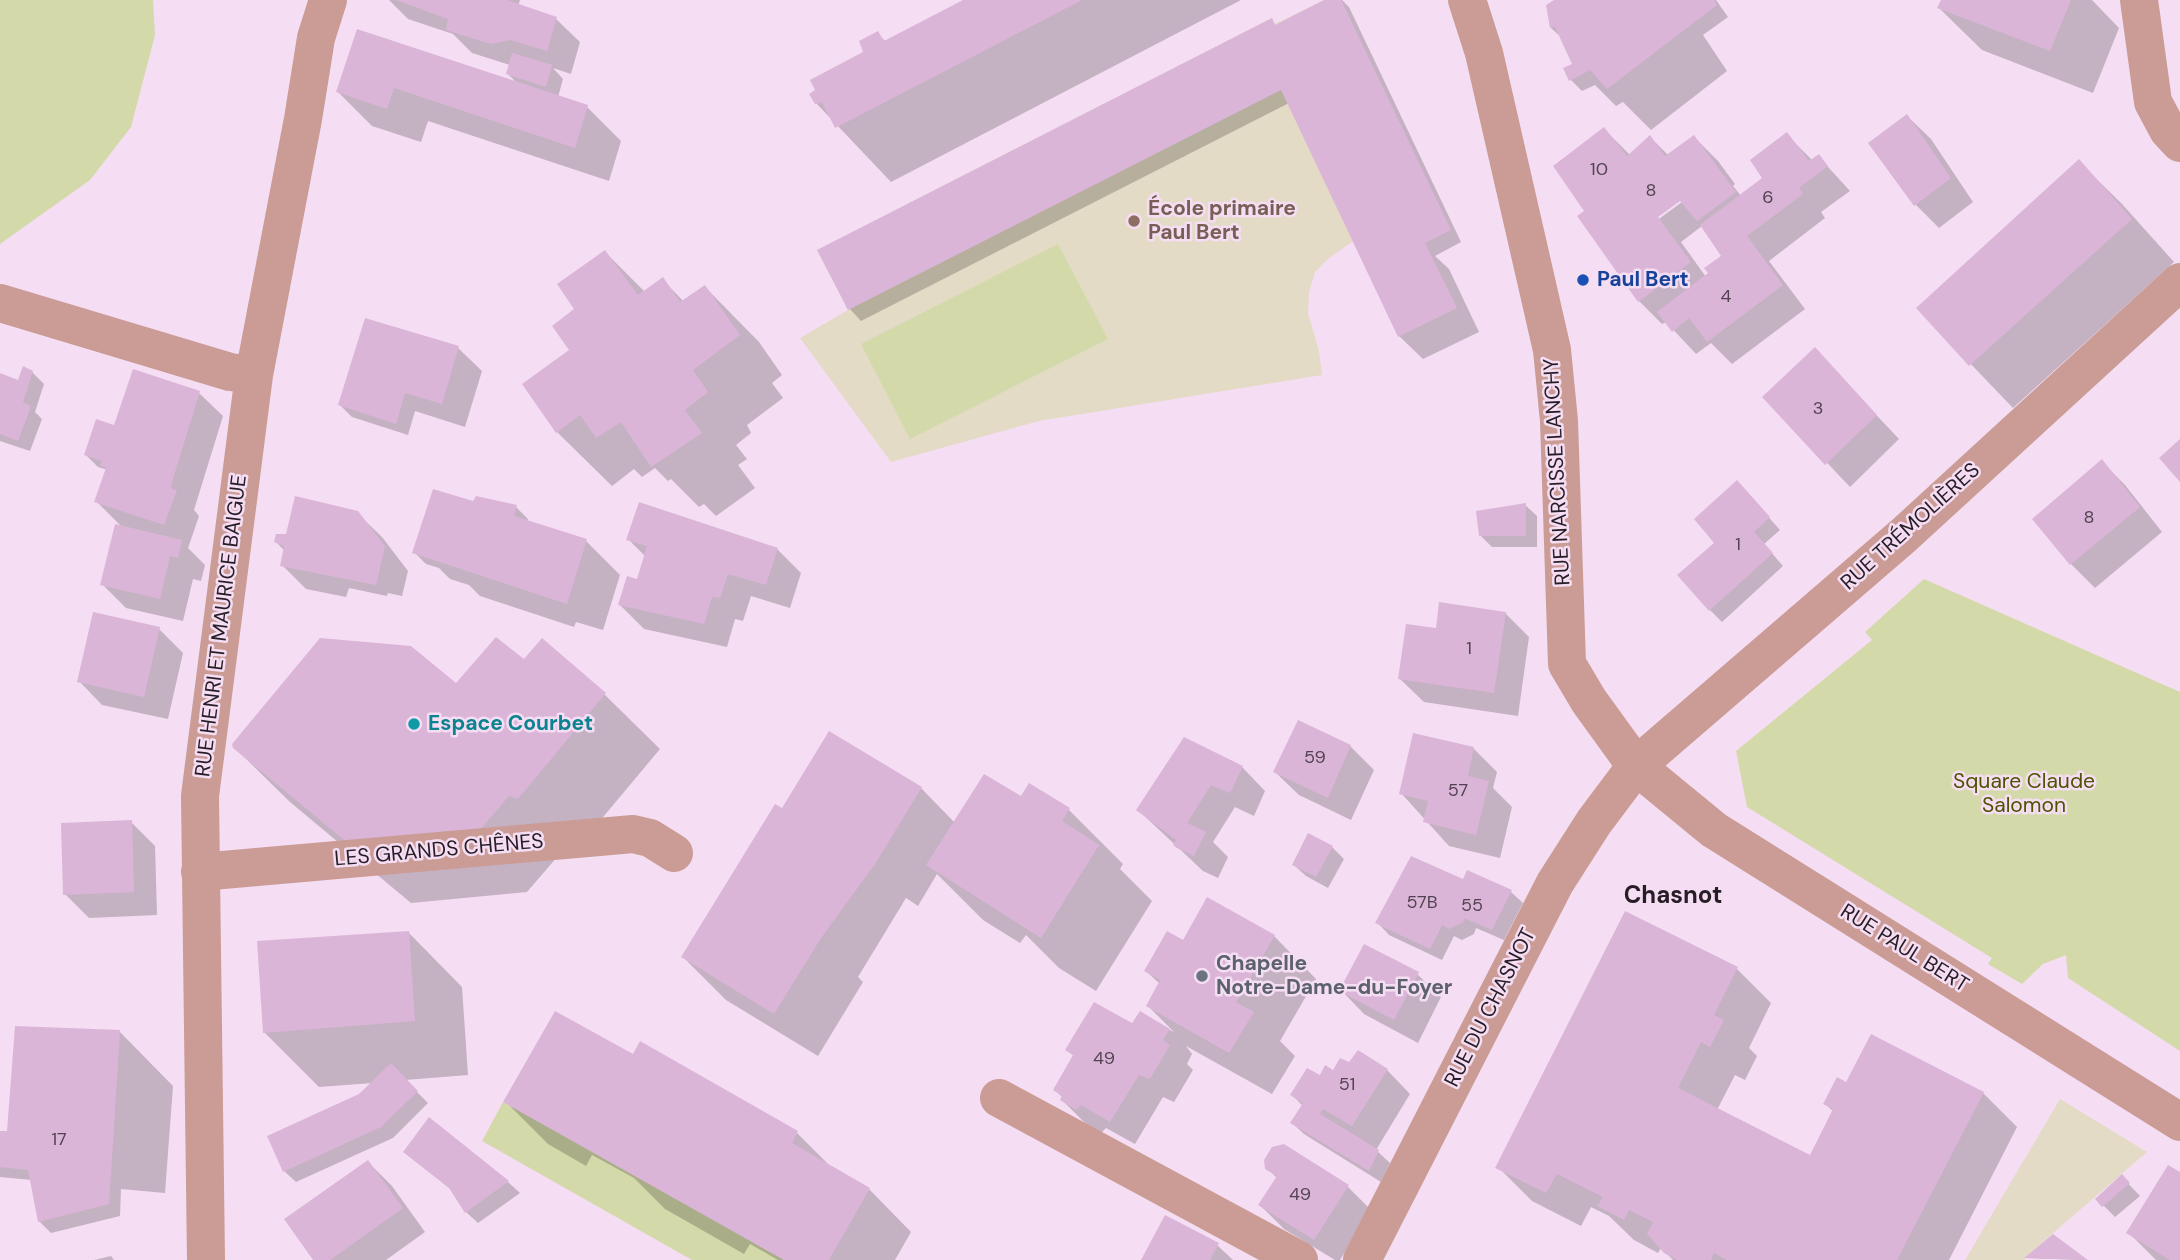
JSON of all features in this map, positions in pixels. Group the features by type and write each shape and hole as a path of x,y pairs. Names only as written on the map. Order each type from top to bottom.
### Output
{"street":[{"name":"RUE HENRI ET MAURICE BAIGUE","path":"206,1260 200,796 254,375 316,38 328,0"},
{"name":"RUE NARCISSE LANCHY","path":"1467,0 1484,53 1552,350 1559,421 1567,664 1589,701 1636,766"},
{"path":"2139,0 2153,102 2168,130 2180,143"},
{"name":"RUE TRÉMOLIÈRES","path":"1636,766 1904,535 2180,282"},
{"path":"0,303 230,372 254,375"},
{"name":"RUE PAUL BERT","path":"1636,766 1714,830 2180,1122"},
{"name":"RUE DU CHASNOT","path":"1362,1260 1555,883 1594,822 1636,766"},
{"name":"LES GRANDS CHÊNES","path":"200,872 633,834 650,838 674,853"},
{"path":"999,1098 1299,1260"}],"shaded area":[{"name":"École primaire Paul Bert","path":"1324,0 1436,200 1352,242 1315,272 1309,292 1308,313 1319,351 1322,375 1039,421 891,462 800,338 848,310 817,250 1272,18 1275,24"},
{"path":"2060,1099 2147,1152 2024,1258 2026,1260 1965,1260"}],"green space":[{"path":"0,0 153,0 155,35 131,127 90,180 0,244"},
{"path":"1058,244 1108,339 910,439 861,344"},
{"name":"Square Claude Salomon","path":"1924,579 2180,692 2180,1051 2068,978 2066,955 2043,964 2022,984 1988,964 1992,958 1747,807 1736,751 1872,640 1865,632"},
{"path":"503,1102 784,1260 692,1260 482,1141"}],"building":[{"path":"396,0 507,0 557,17 547,51 510,40 491,44 446,30 448,19"},
{"path":"963,0 1082,0 835,128 822,102 815,104 809,94 815,90 810,80 863,52 859,41 878,31 884,41"},
{"path":"1324,0 1341,0 1451,230 1425,243 1457,308 1398,337 1281,90 848,310 817,250 1272,18 1275,25"},
{"path":"1554,0 1714,0 1717,5 1607,89 1590,70 1569,81 1563,68 1572,64 1555,27 1550,28 1546,5"},
{"path":"1941,0 2071,0 2050,51 1937,8"},
{"path":"357,29 588,105 575,148 394,88 387,109 336,92"},
{"path":"512,53 552,65 546,87 506,74"},
{"path":"1907,114 1951,178 1914,206 1868,143"},
{"path":"1604,127 1627,156 1650,135 1665,156 1694,135 1736,192 1697,221 1680,201 1658,217 1691,262 1638,302 1577,216 1584,211 1553,166"},
{"path":"1787,132 1809,161 1819,154 1828,166 1799,188 1803,194 1747,236 1783,285 1707,342 1689,318 1672,332 1657,312 1708,273 1704,268 1721,256 1700,225 1762,178 1750,160"},
{"path":"2079,159 2132,219 1969,366 1916,308"},
{"path":"605,250 638,295 663,277 680,302 705,285 740,335 693,370 708,392 685,410 702,433 651,467 621,422 596,438 580,415 556,433 522,384 569,350 552,326 574,309 557,284"},
{"path":"365,318 459,346 442,404 405,393 396,424 338,405"},
{"path":"1815,347 1877,415 1825,465 1762,397"},
{"path":"23,366 33,371 23,402 31,406 18,441 0,434 0,373 18,380"},
{"path":"133,369 200,391 171,485 172,489 177,490 164,525 94,502 106,468 100,465 102,461 84,455 96,419 114,425"},
{"path":"2180,439 2180,482 2159,458"},
{"path":"2102,459 2140,507 2070,565 2032,519"},
{"path":"1737,480 1770,517 1754,532 1773,553 1709,611 1677,575 1714,543 1694,519"},
{"path":"433,489 473,501 476,496 517,505 514,516 587,539 567,604 412,553"},
{"path":"295,496 358,511 385,546 376,585 280,566 284,546 274,542 276,534 286,534"},
{"path":"639,502 778,548 766,585 728,574 720,598 712,597 704,624 618,605 627,576 637,579 647,546 626,540"},
{"path":"1526,503 1526,536 1479,536 1476,511"},
{"path":"115,524 182,540 178,558 170,556 160,599 100,585"},
{"path":"1439,602 1506,612 1494,693 1398,679 1406,624 1436,628"},
{"path":"93,612 160,627 144,697 77,682"},
{"name":"Espace Courbet","path":"496,637 524,659 542,638 606,693 518,799 509,796 473,838 355,849 233,748 232,744 320,638 411,646 456,683"},
{"path":"1298,720 1351,745 1328,798 1273,772"},
{"path":"829,731 922,787 875,864 821,938 774,1014 681,957 775,804 782,808"},
{"path":"1413,733 1474,747 1468,776 1489,781 1476,835 1423,822 1428,801 1399,794"},
{"path":"1184,737 1243,766 1230,793 1211,785 1187,823 1206,832 1194,856 1173,845 1176,840 1136,810"},
{"path":"984,774 1021,796 1029,783 1070,808 1062,821 1099,845 1041,938 926,865"},
{"path":"132,820 134,892 63,895 61,823"},
{"path":"1308,833 1333,846 1316,877 1292,865"},
{"path":"1411,856 1463,879 1467,870 1512,890 1492,930 1464,918 1463,922 1449,929 1442,925 1430,949 1375,923"},
{"name":"Chapelle Notre-Dame-du-Foyer","path":"1207,897 1275,935 1236,1002 1254,1012 1229,1053 1146,1006 1160,980 1144,971 1167,931 1183,940"},
{"path":"1625,911 1738,967 1714,1015 1724,1020 1710,1047 1701,1042 1678,1088 1810,1155 1833,1109 1823,1104 1837,1077 1846,1082 1871,1034 1984,1092 1897,1260 1727,1260 1714,1253 1711,1260 1677,1260 1664,1253 1647,1234 1653,1222 1629,1210 1624,1220 1597,1206 1603,1197 1557,1174 1546,1193 1495,1168"},
{"path":"409,931 415,1021 263,1033 257,941"},
{"path":"1364,944 1419,972 1394,1020 1339,991"},
{"path":"1094,1002 1132,1023 1140,1011 1170,1029 1163,1040 1170,1045 1150,1079 1139,1075 1110,1122 1081,1105 1076,1110 1060,1100 1062,1096 1053,1090 1073,1055 1065,1050"},
{"path":"555,1011 633,1054 640,1041 798,1131 792,1143 870,1188 829,1260 784,1260 503,1102"},
{"path":"15,1026 120,1030 109,1204 38,1222 28,1170 0,1167 0,1131 7,1131"},
{"path":"1358,1050 1388,1069 1352,1126 1323,1109 1320,1114 1379,1150 1369,1171 1290,1123 1303,1103 1290,1095 1307,1068 1320,1075 1325,1065 1333,1070 1340,1058 1349,1062"},
{"path":"391,1063 418,1091 381,1127 283,1172 267,1136 359,1094"},
{"path":"429,1117 509,1181 465,1213 449,1188 403,1152"},
{"path":"1284,1144 1349,1185 1314,1240 1258,1205 1277,1176 1265,1169 1264,1160 1272,1147"},
{"path":"368,1160 403,1208 330,1260 313,1260 284,1219"},
{"path":"2168,1165 2180,1172 2180,1260 2170,1260 2126,1233"},
{"path":"2122,1174 2130,1183 2102,1207 2095,1199"},
{"path":"1165,1215 1219,1243 1210,1260 1141,1260"},
{"path":"2053,1234 2088,1260 2024,1258"}],"place":[{"name":"École primaire Paul Bert","path":"1134,221"},
{"name":"Paul Bert","path":"1583,280"},
{"name":"Espace Courbet","path":"414,724"},
{"name":"Chapelle Notre-Dame-du-Foyer","path":"1202,976"}],"district":[{"name":"Chasnot","path":"1673,897"}]}
